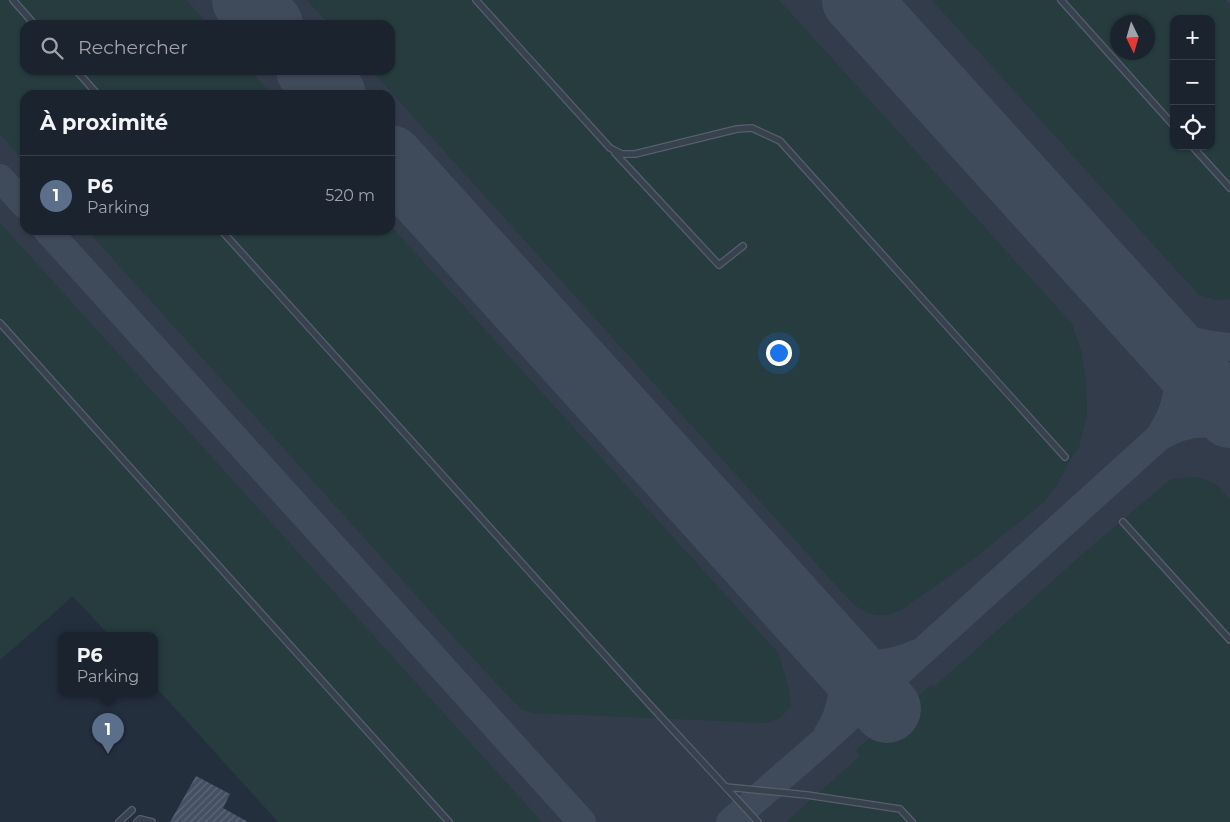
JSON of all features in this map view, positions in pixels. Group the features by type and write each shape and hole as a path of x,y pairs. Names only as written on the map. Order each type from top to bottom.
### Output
{"lane":[{"path":"12,0 30,20"},
{"path":"476,0 719,265 743,246"},
{"path":"1061,0 1170,122"},
{"path":"80,75 94,90"},
{"path":"610,148 622,154 635,154 737,129 752,128 780,141 1065,457"},
{"path":"1196,150 1230,188"},
{"path":"225,235 758,822"},
{"path":"0,323 449,822"},
{"path":"1123,522 1230,640"},
{"path":"726,787 900,809 912,822"},
{"path":"119,822 132,810"},
{"path":"137,822 140,819 152,822"}],"shaded area":[{"path":"0,0 1230,0 1230,822 438,822 158,687 158,632 106,632 73,596 0,660"}],"green space":[{"path":"0,0 186,0 204,20 20,20 20,75 254,75 268,90 20,90 20,156 0,134"},
{"path":"307,0 779,0 1072,324 1081,351 1086,382 1087,414 1079,447 1057,485 1043,503 967,564 901,610 887,615 876,615 859,608 853,604 395,97 395,90 389,90 376,75 395,75 395,20 325,20"},
{"path":"932,0 1225,0 1230,6 1230,299 1218,300 1199,295"},
{"path":"0,223 542,822 278,822 158,689 158,632 106,632 73,596 0,660"},
{"path":"395,231 779,654 791,706 780,718 767,723 534,713 523,710 513,701 92,235 395,235"},
{"path":"1197,477 1216,484 1230,500 1230,822 786,822 860,756 856,750 931,685 934,687 1086,551 1171,479"}],"building":[{"path":"196,776 230,794 223,808 248,822 170,822"}],"taxiway":[{"path":"0,178 20,200"},
{"path":"52,235 582,822"},
{"path":"1147,322 1187,339 1230,347"},
{"path":"1166,344 1175,369 1177,392 1171,415 1158,438 1175,429 1193,424 1221,425 1230,428"},
{"path":"730,822 821,743 1158,438 1230,378"},
{"path":"841,658 869,664 899,660 917,653"},
{"path":"828,733 837,716 842,697 843,677 841,658"}],"runway":[{"path":"246,0 264,20"},
{"path":"856,0 1230,414"},
{"path":"314,75 328,90"},
{"path":"395,165 887,709"}],"place":[{"name":"P6","path":"108,754"}]}
